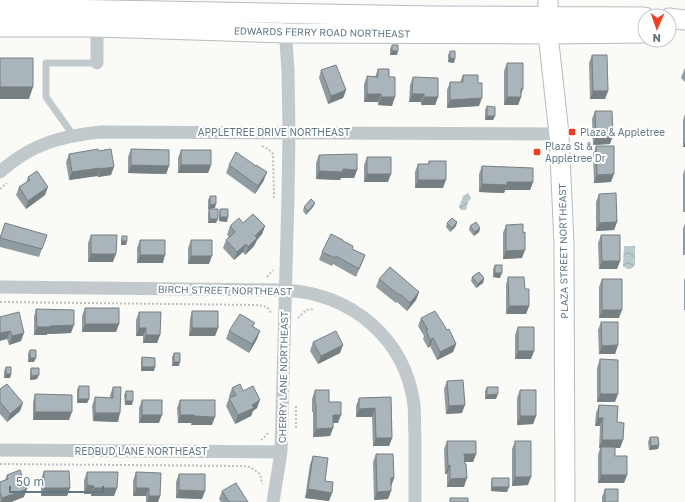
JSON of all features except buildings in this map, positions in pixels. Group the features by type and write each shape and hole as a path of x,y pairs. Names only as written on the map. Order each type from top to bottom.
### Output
{"main road":[{"name":"EDWARDS FERRY ROAD NORTHEAST","path":"0,8 97,4 283,12 548,17 637,17"},
{"name":"EDWARDS FERRY ROAD NORTHEAST","path":"0,27 97,27 286,33 548,17 637,32"},
{"name":"PLAZA STREET NORTHEAST","path":"548,17 559,134 564,244 565,502"}],"street":[{"path":"96,63 97,4"},
{"name":"CHERRY LANE NORTHEAST","path":"273,502 281,452 289,132 286,33 283,12"},
{"name":"APPLETREE DRIVE NORTHEAST","path":"0,172 8,164 26,152 45,143 73,135 101,132 559,134"},
{"name":"BIRCH STREET NORTHEAST","path":"0,287 285,290 334,300 359,314 377,328 392,347 409,383 414,405 415,502"},
{"name":"REDBUD LANE NORTHEAST","path":"0,450 281,452"}],"lane":[{"path":"73,135 46,97 46,63 96,63"}],"path":[{"path":"255,146 262,146 273,154 274,201"},
{"path":"0,189 12,179"},
{"path":"264,278 270,274 274,268"},
{"path":"0,302 257,305 267,307 271,312 271,320"},
{"path":"297,320 306,310 311,308 317,309"},
{"path":"254,441 262,439 267,435 269,429"},
{"path":"0,464 243,466 250,467 260,474 262,486"}],"water":[{"path":"468,193 471,198 468,202 466,210 461,210 459,207 463,196"},
{"path":"624,246 635,246 635,265 631,269 627,269 623,266"}],"place":[{"name":"Plaza & Appletree","path":"572,132"},
{"name":"Plaza St & Appletree Dr","path":"537,152"}]}
